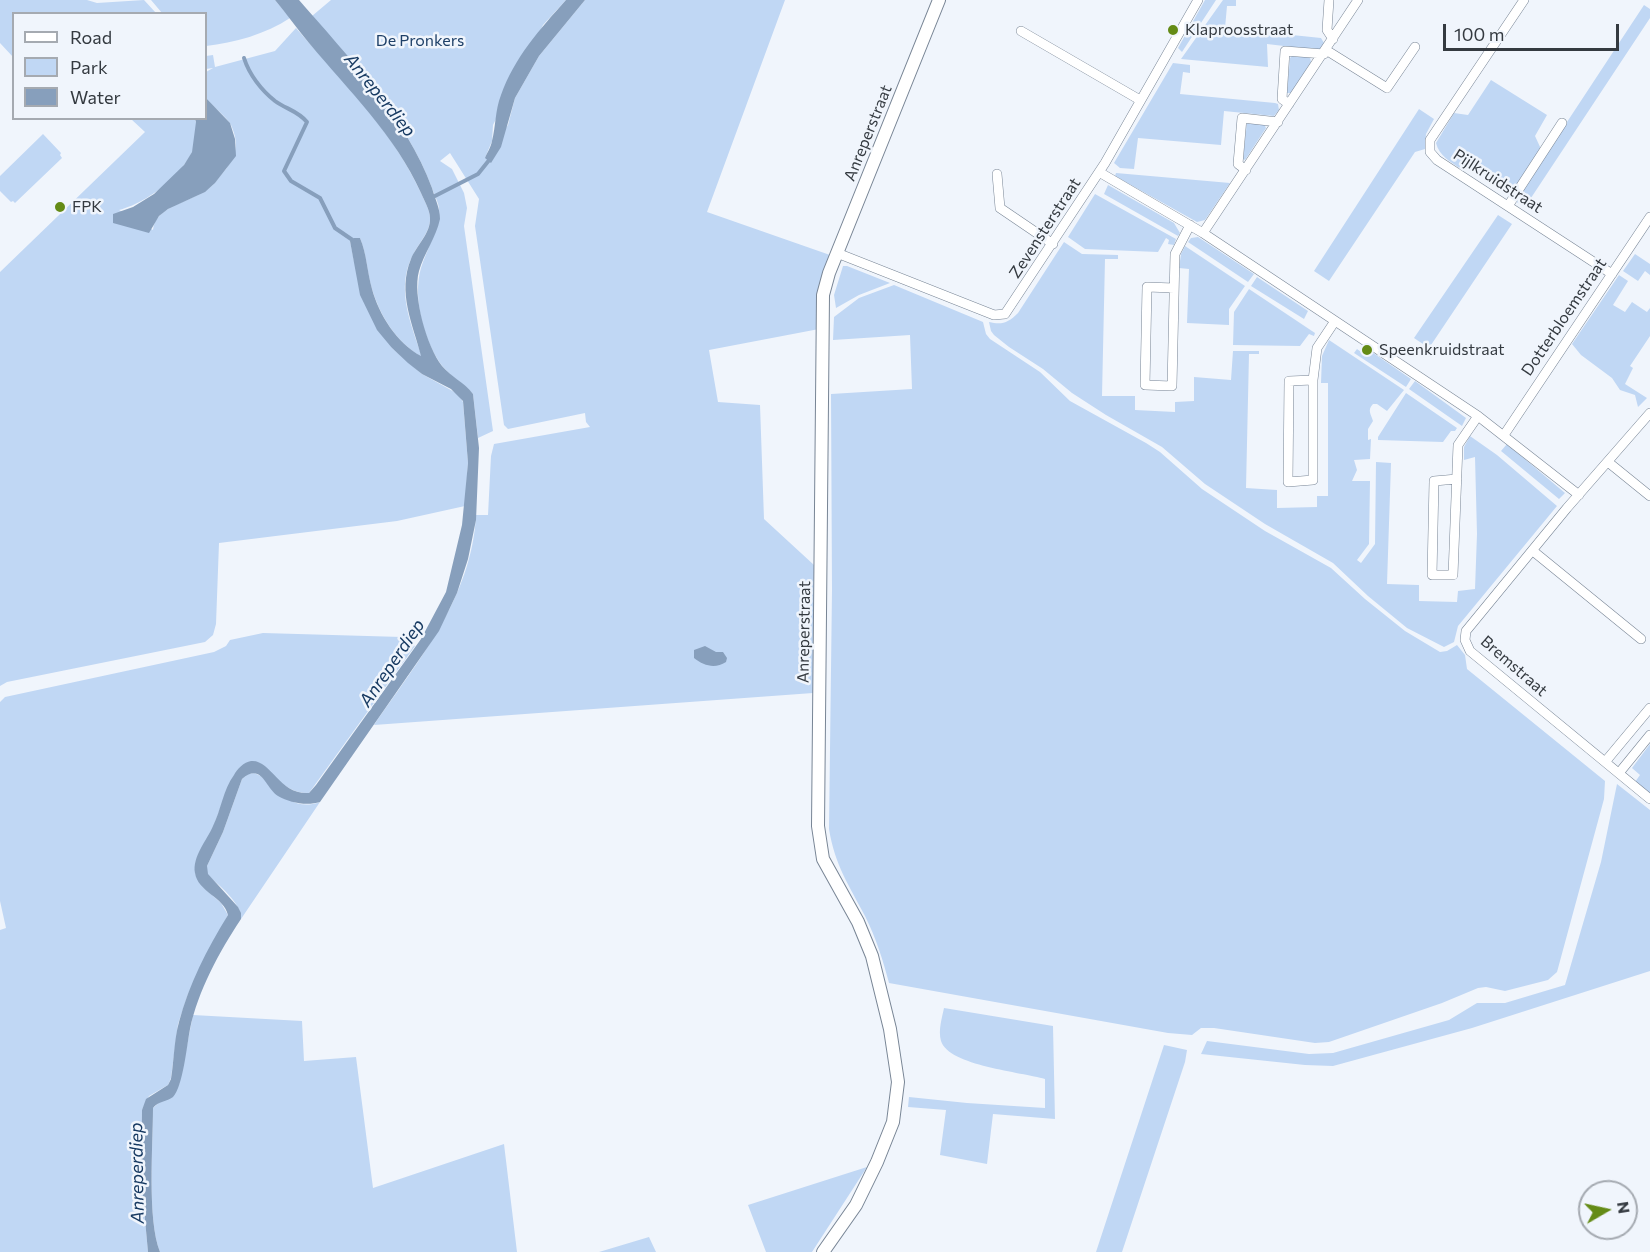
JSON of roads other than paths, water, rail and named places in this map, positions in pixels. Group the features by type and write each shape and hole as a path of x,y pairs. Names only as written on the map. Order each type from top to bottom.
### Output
{"street":[{"name":"Anreperstraat","path":"823,1252 856,1206 878,1162 893,1122 898,1082 890,1029 872,956 858,922 823,859 818,826 823,295 829,273 939,0"},
{"path":"1329,0 1327,30 1333,39"},
{"path":"1203,233 1358,0"},
{"name":"Pijlkruidstraat","path":"1524,0 1430,140 1430,152 1437,159 1612,274"},
{"name":"Zevensterstraat","path":"837,253 994,315 1000,315 1009,310 1099,172 1196,1"},
{"path":"1022,31 1140,100"},
{"path":"1289,104 1282,99 1285,51 1325,52 1387,88 1415,47"},
{"path":"1246,170 1238,164 1242,118 1278,122"},
{"path":"1508,206 1563,123"},
{"path":"1099,172 1203,233 1478,416 1579,495"},
{"path":"996,174 1000,208 1053,244"},
{"name":"Dotterbloemstraat","path":"1504,435 1650,217"},
{"path":"1174,288 1147,287 1144,385 1172,386 1175,254 1190,225"},
{"path":"1313,380 1289,381 1288,482 1313,480 1313,380 1317,348 1335,321"},
{"name":"Bremstraat","path":"1650,413 1466,631 1466,645 1470,651 1650,799"},
{"path":"1457,479 1434,481 1432,575 1453,575 1457,479 1458,445 1478,416"},
{"path":"1608,462 1650,496"},
{"path":"1533,551 1641,639"},
{"path":"1605,762 1650,708"},
{"path":"1619,773 1650,735"}],"water":[{"path":"275,0 299,0 356,65 407,137 432,188 440,219 419,271 417,281 419,307 426,334 436,357 446,370 473,394 479,448 476,520 468,559 457,593 439,631 320,802 304,804 278,796 263,778 254,773 242,779 223,832 207,866 208,874 238,907 241,919 217,958 198,1000 182,1075 176,1092 173,1097 153,1108 152,1202 153,1221 160,1252 148,1252 141,1176 142,1110 146,1099 168,1085 171,1079 177,1029 183,1008 193,980 228,915 222,904 197,880 195,867 198,855 216,820 230,781 237,770 246,763 251,761 264,765 290,789 299,792 309,793 316,785 421,639 446,592 462,525 468,463 463,401 451,389 422,374 408,363 377,330 360,295 350,241 360,238 375,299 384,318 404,344 421,356 408,308 406,284 413,254 430,224 428,208 410,172 385,133"},
{"path":"566,0 585,0 539,56 515,98 501,147 491,163 485,158 491,143 498,106 506,81 529,44"},
{"path":"207,99 230,123 235,139 236,156 215,183 205,192 168,209 159,216 149,233 113,223 113,214 133,207 154,194 184,165 192,152 195,120 207,120"},
{"path":"705,646 716,652 723,652 727,658 726,662 710,666 694,658 694,650"}],"waterway":[{"path":"244,58 252,76 265,92 307,122 284,171 291,181 320,198 335,228 355,243"},
{"path":"433,197 478,174 490,159"}],"place":[{"name":"Klaproosstraat","path":"1173,30"},
{"name":"FPK","path":"60,207"},
{"name":"Speenkruidstraat","path":"1367,350"}],"park label":[{"name":"De Pronkers","path":"420,41"}],"water label":[{"name":"Anreperdiep","path":"380,95"},
{"name":"Anreperdiep","path":"392,663"},
{"name":"Anreperdiep","path":"137,1173"}]}
